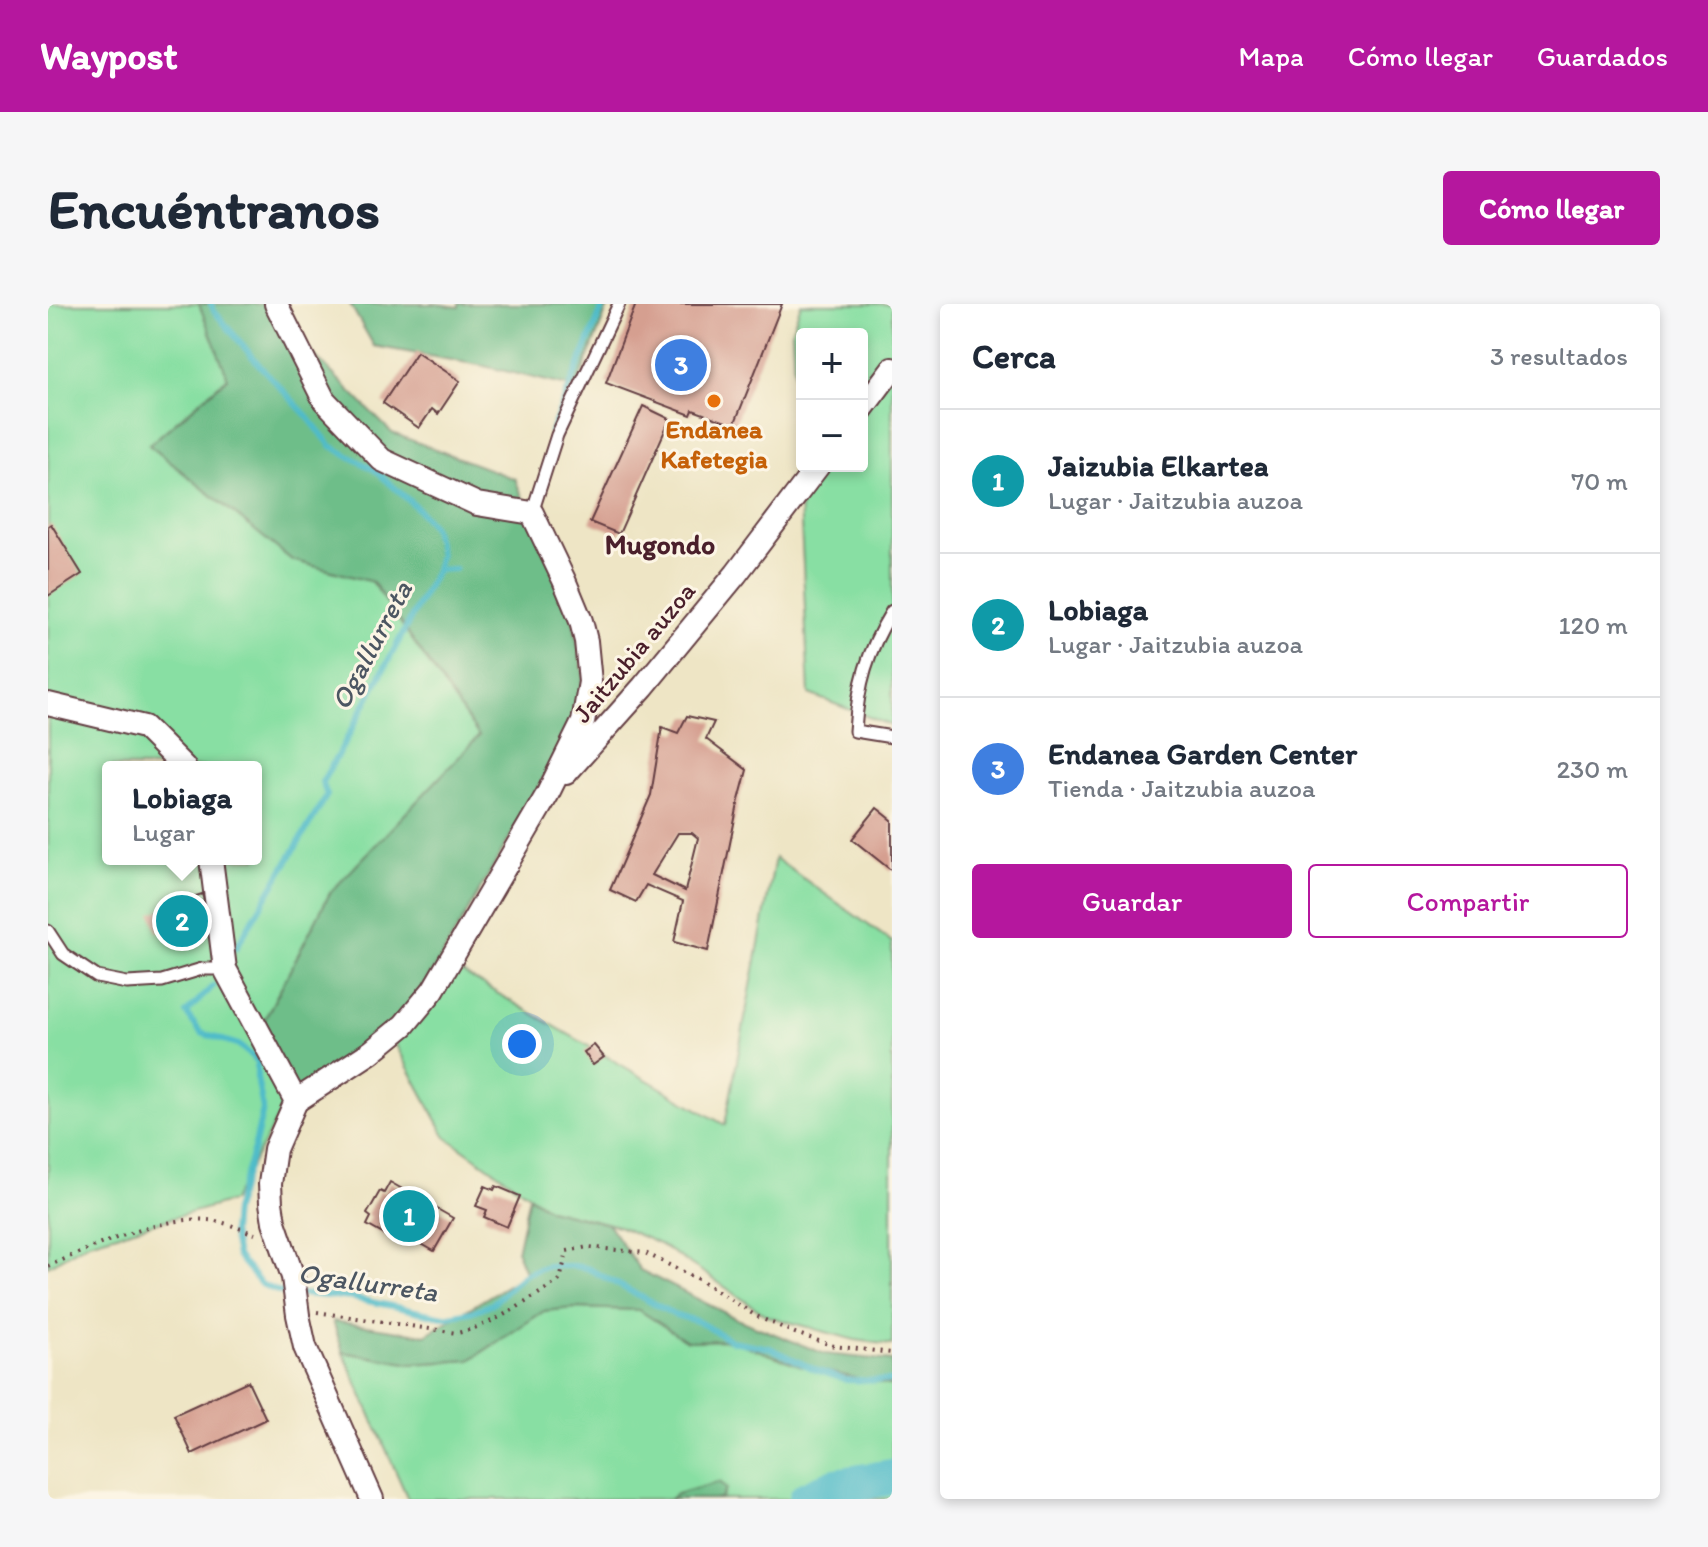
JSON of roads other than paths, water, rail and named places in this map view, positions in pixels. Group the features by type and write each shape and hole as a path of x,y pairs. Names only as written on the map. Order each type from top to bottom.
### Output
{"street":[{"path":"276,304 324,400 382,460 477,504 532,513"},
{"path":"868,401 892,369"},
{"name":"Jaitzubia auzoa","path":"547,795 643,687 727,585 813,472"},
{"name":"Jaitzubia auzoa","path":"296,1101 371,1052 404,1025 433,990 547,795 583,722 589,692 589,661 581,621 532,513"},
{"path":"48,704 144,727 178,761"},
{"path":"212,865 225,969 296,1101 275,1149 270,1184 274,1222 293,1277 303,1339 372,1499"}],"lane":[{"path":"532,513 557,435 619,304"},
{"path":"892,611 879,631 865,668 858,695 855,731 892,737"},
{"path":"48,931 63,954 97,977 127,983 150,982 202,969 225,969"}],"waterway":[{"name":"Ogallurreta","path":"211,304 261,367 331,446 376,471 415,506 433,527 440,555 436,571 322,782 327,795 236,948"},
{"name":"Ogallurreta","path":"551,432 604,304"},
{"name":"Ogallurreta","path":"436,570 455,569"},
{"name":"Ogallurreta","path":"213,986 186,1013 201,1033 239,1045 257,1061 263,1109 234,1210 232,1232 237,1256 261,1284 290,1293"},
{"name":"Ogallurreta","path":"301,1294 353,1298 444,1317 492,1304 525,1274 546,1266 574,1266 587,1268 675,1315 697,1321 732,1341 770,1348 816,1370 846,1380 892,1381"},
{"path":"807,1499 836,1486 892,1477"}],"place":[{"name":"Endanea Garden Center","path":"681,365"},
{"name":"Endanea Kafetegia","path":"714,401"},
{"name":"Lobiaga","path":"182,921"},
{"name":"Jaizubia Elkartea","path":"409,1216"}],"district":[{"name":"Mugondo","path":"660,544"}]}
